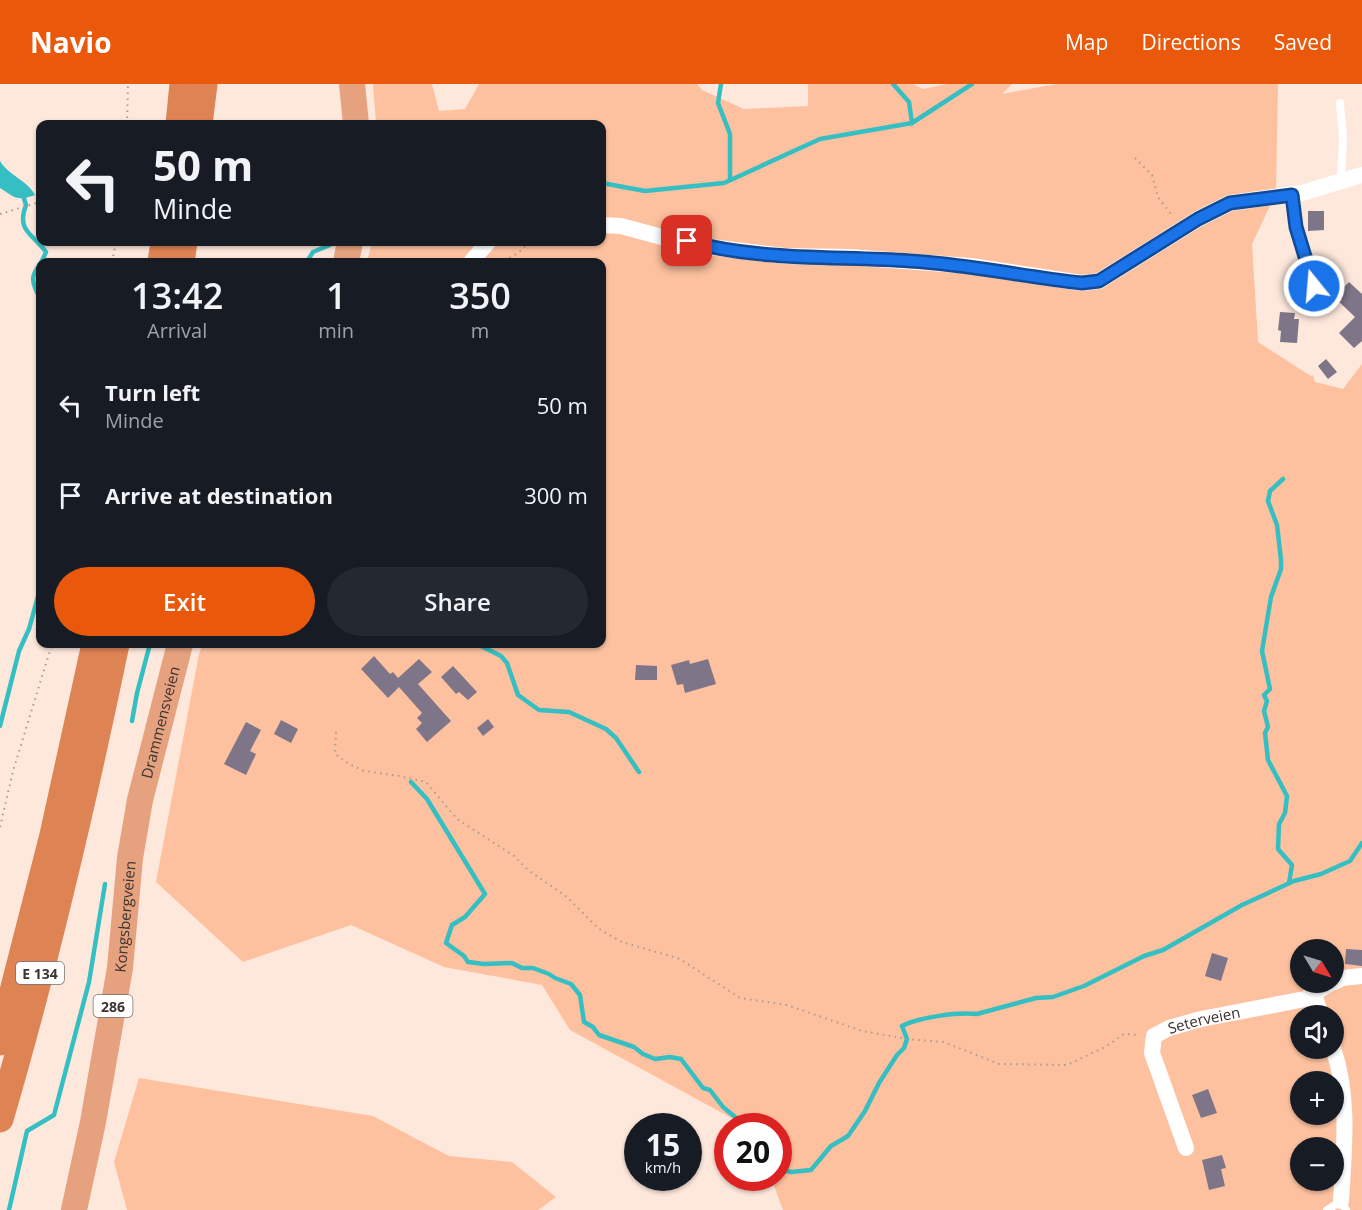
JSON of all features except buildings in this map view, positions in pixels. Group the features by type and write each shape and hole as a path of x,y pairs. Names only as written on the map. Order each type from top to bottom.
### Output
{"highway":[{"path":"178,120 183,84"},
{"path":"200,120 204,84"},
{"name":"E 134","path":"0,1042 40,891 94,648"},
{"name":"E 134","path":"0,1119 60,893 115,648"}],"main road":[{"path":"352,84 356,120"},
{"name":"Drammensveien","path":"140,800 179,648"},
{"name":"Kongsbergveien","path":"74,1210 93,1122 120,968 130,858 140,800"}],"street":[{"path":"606,225 621,226 710,247 785,256 850,257 970,266 1082,283 1099,281 1182,229 1230,203 1292,195 1362,175"},
{"path":"474,258 485,246"},
{"name":"Seterveien","path":"1344,978 1362,976"},
{"path":"1314,994 1318,1005"},
{"name":"Seterveien","path":"1186,1148 1152,1053 1154,1036 1169,1028 1201,1019 1285,1004 1314,994"},
{"path":"1336,1059 1343,1094 1345,1145 1338,1207"}],"lane":[{"path":"1340,103 1343,138 1341,180"},
{"path":"1292,195 1296,227 1314,286"}],"path":[{"path":"127,120 128,84"},
{"path":"1135,158 1152,175 1158,197 1182,229"},
{"path":"0,214 36,203"},
{"path":"510,258 526,246"},
{"path":"0,827 13,771 51,648"},
{"path":"336,732 336,754 349,764 364,771 426,782 457,819 514,856 528,870 567,897 599,929 621,942 680,959 740,998 787,1005 862,1031 907,1039 944,1042 999,1064 1067,1065 1107,1046 1124,1034 1154,1036"}],"shaded area":[{"path":"373,84 432,84 439,111 465,109 479,84 697,84 702,90 744,109 808,106 808,84 913,84 923,89 947,84 1012,84 1002,94 1056,84 1278,84 1276,193 1252,244 1258,342 1311,376 1313,375 1315,382 1343,389 1362,364 1362,1210 783,1210 776,1191 792,1191 792,1113 722,1113 570,1030 542,985 444,967 351,925 243,962 156,882 201,648 606,648 606,258 368,258 371,246 606,246 606,120 376,120"},
{"path":"139,1078 373,1116 449,1156 512,1162 556,1197 538,1210 127,1210 114,1162"}],"water":[{"path":"0,161 35,195 20,198 0,188"}],"waterway":[{"path":"721,84 718,103 730,134 730,180"},
{"path":"893,84 909,102 912,123"},
{"path":"606,184 645,191 724,183 820,139 912,123 972,84"},
{"path":"23,195 26,205 23,221 27,232 36,241"},
{"path":"40,246 46,252 43,258"},
{"path":"309,258 313,252 328,246"},
{"path":"36,270 33,277 36,289"},
{"path":"1283,479 1270,491 1268,501 1277,525 1281,569 1271,597 1262,651 1270,689 1264,695 1267,701 1264,711 1268,727 1265,733 1268,760 1287,796 1285,813 1279,824 1278,849 1292,865 1289,883"},
{"path":"0,726 19,651 29,629 36,604"},
{"path":"132,721 149,648"},
{"path":"485,648 501,656 507,663 518,695 539,710 569,712 606,729 616,738 639,772"},
{"path":"411,782 427,799 485,894 465,917 452,925 446,943 464,956 468,962 512,963 522,968 533,968 571,984 580,995 584,1022 593,1027 599,1035 634,1047 655,1059 670,1057 681,1059 703,1088 710,1090 730,1113"},
{"path":"792,1172 811,1170 831,1146 848,1136 865,1111 879,1083 904,1048 907,1039 902,1026 939,1016 977,1014 1036,998 1053,997 1084,986 1144,956 1163,950 1242,905 1294,881 1321,874 1350,861 1362,843"},
{"path":"9,1210 27,1131 54,1115 89,982 105,884"}],"route":[{"path":"687,241 710,247 785,256 850,257 970,266 1036,278 1082,283 1099,281 1198,219 1230,203 1292,195 1296,227 1314,286"}]}
